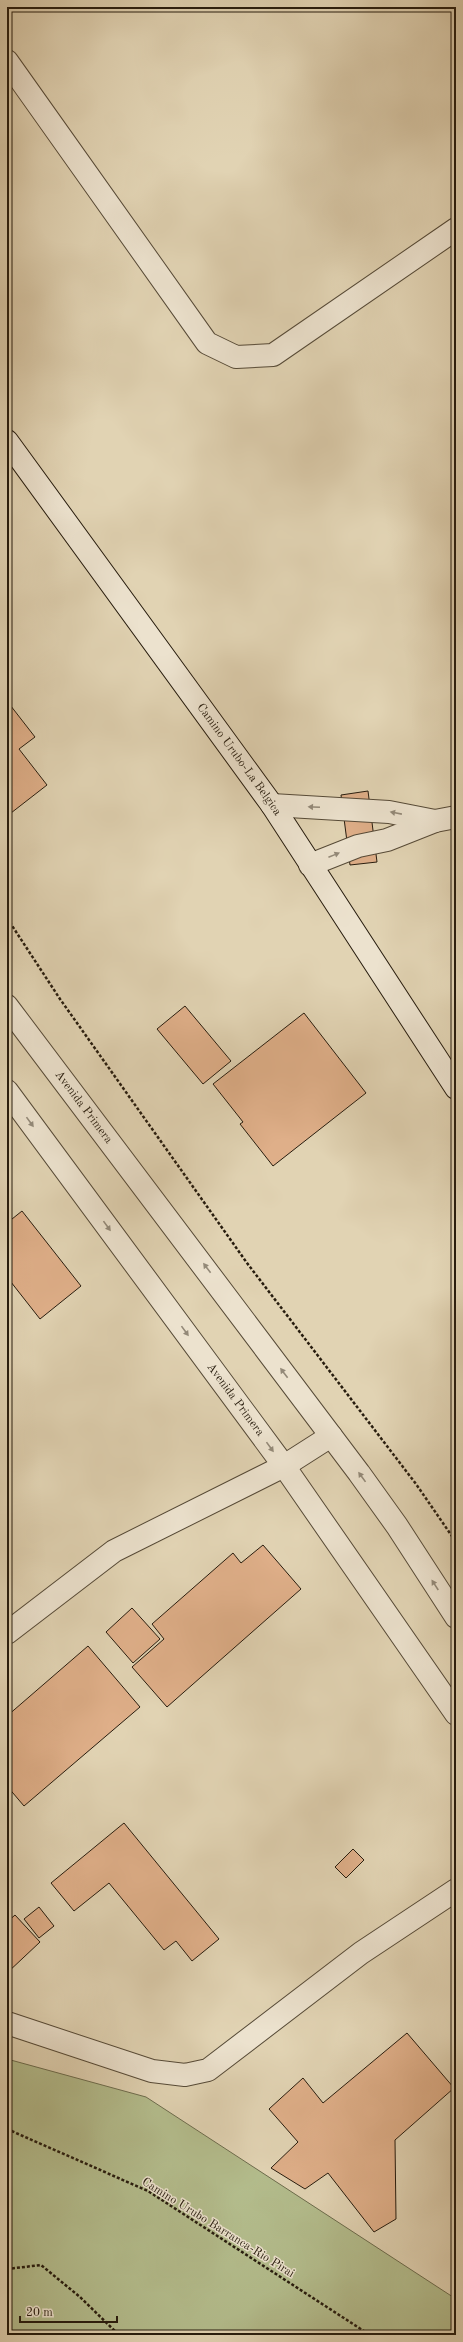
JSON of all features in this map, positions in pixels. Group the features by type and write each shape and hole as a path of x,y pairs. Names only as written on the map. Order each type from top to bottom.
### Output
{"street":[{"path":"7,61 207,343 236,357 274,355 456,229"},
{"name":"Camino Urubo-La Belgica","path":"7,440 272,805 456,1088"},
{"path":"272,805 389,812 435,821"},
{"path":"310,865 358,846 387,840 435,821 456,817"},
{"name":"Avenida Primera","path":"7,1006 331,1436 397,1526 456,1617"},
{"name":"Avenida Primera","path":"7,1090 284,1466 456,1714"},
{"path":"7,1633 114,1551 284,1466 331,1436"},
{"path":"7,2023 152,2071 185,2075 208,2070 361,1953 456,1890"}],"path":[{"path":"7,918 60,999 247,1263 416,1484 456,1542"},
{"name":"Camino Urubo Barranca-Rio Pirai","path":"7,2129 148,2191 370,2335"},
{"path":"7,2269 41,2265 80,2297 119,2335"}],"green space":[{"path":"7,2059 146,2097 456,2299 456,2335 7,2335"}],"building":[{"path":"7,701 35,737 19,749 47,785 11,813 7,808"},
{"path":"368,791 377,862 350,865 341,795"},
{"path":"185,1006 231,1061 203,1084 157,1029"},
{"path":"304,1013 366,1093 273,1166 240,1124 243,1122 213,1084"},
{"path":"7,1156 11,1156 7,1187"},
{"path":"22,1211 81,1286 40,1319 7,1277 7,1223"},
{"path":"263,1545 301,1589 167,1707 132,1667 164,1639 152,1624 233,1553 241,1563"},
{"path":"132,1608 160,1639 133,1663 106,1632"},
{"path":"88,1646 140,1707 24,1806 7,1786 7,1716"},
{"path":"124,1823 219,1939 192,1961 176,1941 164,1950 109,1883 74,1911 51,1883"},
{"path":"353,1849 364,1860 346,1878 335,1867"},
{"path":"39,1907 54,1926 39,1938 24,1919"},
{"path":"15,1915 40,1942 7,1973 7,1922"},
{"path":"407,2033 454,2088 395,2140 396,2219 374,2232 328,2173 305,2189 271,2168 298,2142 269,2109 303,2078 323,2103"}]}
